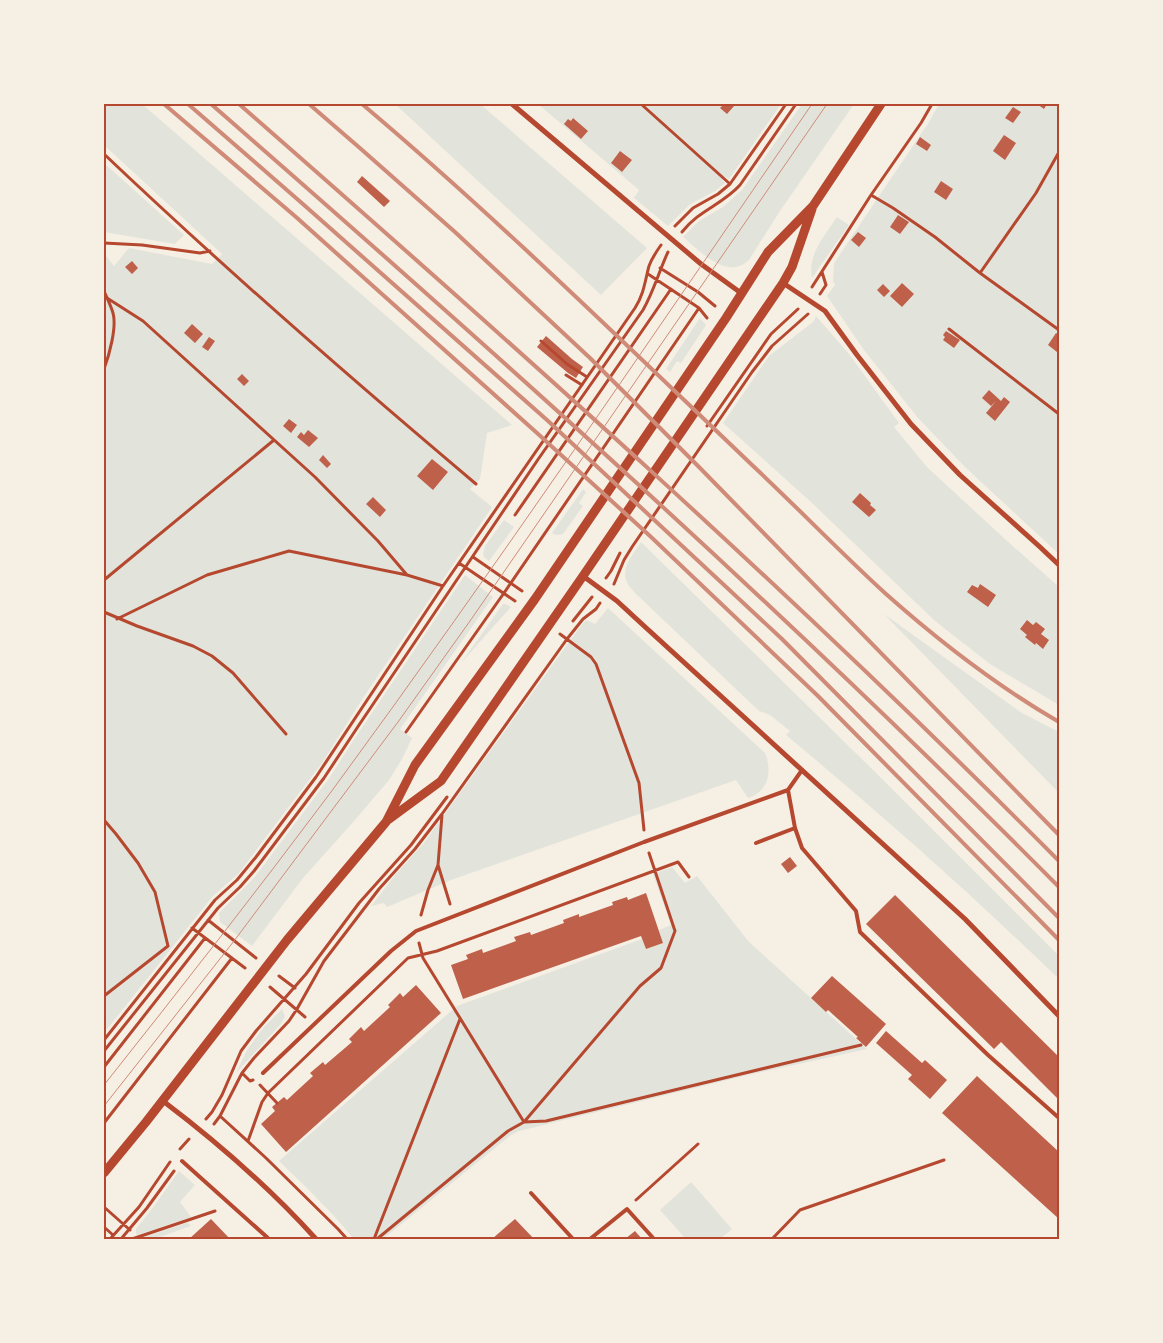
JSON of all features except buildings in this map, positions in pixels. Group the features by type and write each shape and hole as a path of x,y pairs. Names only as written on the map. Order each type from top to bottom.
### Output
{"street":[{"path":"512,104 712,272 741,293"},
{"path":"104,1173 163,1101 266,966 386,822 415,765 535,599 726,318 768,252 813,206 881,104"},
{"path":"386,822 441,781 783,284 792,267 813,206"},
{"path":"783,284 806,297 825,311 912,424 960,475 1059,565"},
{"path":"583,576 600,587 665,644 965,919 1059,1016"},
{"path":"163,1101 221,1148 284,1206 316,1239"}],"lane":[{"path":"263,1073 391,951 416,931 644,842 788,790 802,770"},
{"path":"788,790 795,828 802,848 856,911 860,932 988,1055 1059,1118"},
{"path":"756,843 795,828"},
{"path":"182,1160 269,1239"},
{"path":"531,1193 572,1239"},
{"path":"590,1239 626,1209 654,1239"}],"path":[{"path":"641,104 730,184"},
{"path":"105,1037 215,900 256,857 316,777 443,586 641,298 653,256 676,223 693,208 718,194 730,184 786,104"},
{"path":"104,1051 218,908 247,880 331,769 441,602 643,310 657,280 660,268 675,241 691,221 728,197 740,185 796,104"},
{"path":"706,427 770,334 797,310 932,104"},
{"path":"980,273 1036,193 1059,152"},
{"path":"104,154 352,379 476,484"},
{"path":"872,195 935,237 980,273 1059,330"},
{"path":"104,243 142,245 200,253 210,251"},
{"path":"660,268 707,299 726,318"},
{"path":"213,1126 242,1073 289,1021 324,961 379,889 415,849 442,814 567,639 583,620 596,609 607,594 632,547 752,372 772,346 808,314 826,285 822,271"},
{"path":"648,274 699,308 717,330"},
{"path":"514,515 671,289"},
{"path":"104,291 114,315 108,358 104,369"},
{"path":"107,298 143,321 315,477 378,541 407,575"},
{"path":"406,732 504,594 699,308"},
{"path":"949,329 1059,414"},
{"path":"541,342 587,378"},
{"path":"748,366 752,372"},
{"path":"566,376 582,384"},
{"path":"104,580 274,440"},
{"path":"117,619 207,576 289,551 407,575 443,586"},
{"path":"571,623 600,587 611,571 620,552"},
{"path":"104,612 117,619 180,640 212,656 233,673 286,734"},
{"path":"557,643 566,630"},
{"path":"375,1239 508,1131 524,1122 640,986 661,968 675,931 644,842 640,783 604,683 591,657 567,639"},
{"path":"175,1155 212,1112 242,1051 256,1031 295,988 359,903 411,845 452,790"},
{"path":"442,814 438,865 428,890 416,931 423,958 524,1122"},
{"path":"104,820 138,863 155,892 168,946"},
{"path":"248,1142 262,1102 268,1093 408,958 437,951 678,862 689,877"},
{"path":"438,865 454,916"},
{"path":"208,920 295,988"},
{"path":"192,928 285,999 313,1025"},
{"path":"104,1067 205,938"},
{"path":"168,946 175,949"},
{"path":"104,996 168,946"},
{"path":"104,1123 232,958"},
{"path":"375,1239 460,1019"},
{"path":"524,1122 546,1121 861,1045"},
{"path":"254,1079 277,1103"},
{"path":"220,1116 347,1239"},
{"path":"626,1209 698,1144"},
{"path":"121,1239 147,1208 167,1178 182,1160"},
{"path":"772,1239 800,1210 944,1160"},
{"path":"110,1239 144,1201 170,1162"},
{"path":"104,1207 130,1230"},
{"path":"132,1239 215,1211"},
{"path":"104,1227 113,1235"}],"shaded area":[{"path":"104,104 142,104 512,425 487,433 480,479 470,489 492,507 363,698 322,763 239,873 213,896 104,1033 104,253 114,266 129,248 212,264 222,254 104,145"},
{"path":"395,104 480,104 647,248 601,295"},
{"path":"538,104 781,104 729,179 724,176 722,180 725,183 715,191 689,205 668,226 634,198 639,190"},
{"path":"802,104 854,104 780,211 749,260 741,266 732,267 714,262 683,237 699,221 723,207 742,190"},
{"path":"939,104 1059,104 1059,554 965,467 918,418 864,350 827,296 835,285 833,281 834,263 929,122"},
{"path":"104,163 184,235 175,244 104,232"},
{"path":"837,217 849,225 812,278 812,261 815,253 822,238"},
{"path":"816,316 849,354 899,423 894,427 927,467 1059,587 1059,705 990,664 935,621 811,502 723,423 769,356 813,322"},
{"path":"700,318 706,325 681,363 677,361 670,372 666,369"},
{"path":"583,489 586,492 579,503 583,506 563,534 556,535 552,533"},
{"path":"504,520 514,527 489,561 483,554 485,546"},
{"path":"641,542 1059,956 1059,979 925,854 786,735 790,731 770,715 759,711 634,592 627,582 625,571"},
{"path":"465,575 493,597 400,729 412,738 402,759 389,780 303,878 252,946 220,922 219,913 254,878 330,777"},
{"path":"503,604 511,607 461,663"},
{"path":"608,608 765,753 768,773 763,788 757,794 748,798 736,780 451,880 387,907 384,903 371,906 423,844 577,631 586,620 595,624"},
{"path":"884,614 1022,713 1059,732 1059,793"},
{"path":"672,867 685,883 697,876 749,942 867,1049 748,1075 519,1131 511,1135 383,1239 354,1239 279,1161 457,1006 642,939 646,949 663,943 659,930 671,925 653,874"},
{"path":"282,1009 285,1016 281,1024 236,1073 247,1050 264,1027"},
{"path":"179,1171 195,1185 180,1202 191,1217 138,1235 136,1234 136,1229"},
{"path":"691,1182 732,1229 720,1239 686,1239 660,1210"},
{"path":"186,1223 191,1226 154,1239 138,1239"}],"tram line":[{"path":"104,1085 275,866 393,707 454,622 812,104"},
{"path":"104,1106 234,941 398,722 470,621 827,104"}],"railway":[{"path":"164,104 296,217 650,536 818,696 1059,940"},
{"path":"188,104 547,420 782,639 1059,918"},
{"path":"211,104 428,295 642,488 853,685 1059,887"},
{"path":"239,104 656,475 860,666 1059,861"},
{"path":"309,104 455,232 590,358 1059,835"},
{"path":"362,104 462,191 559,281 886,594 927,629 1013,694 1059,722"}]}
